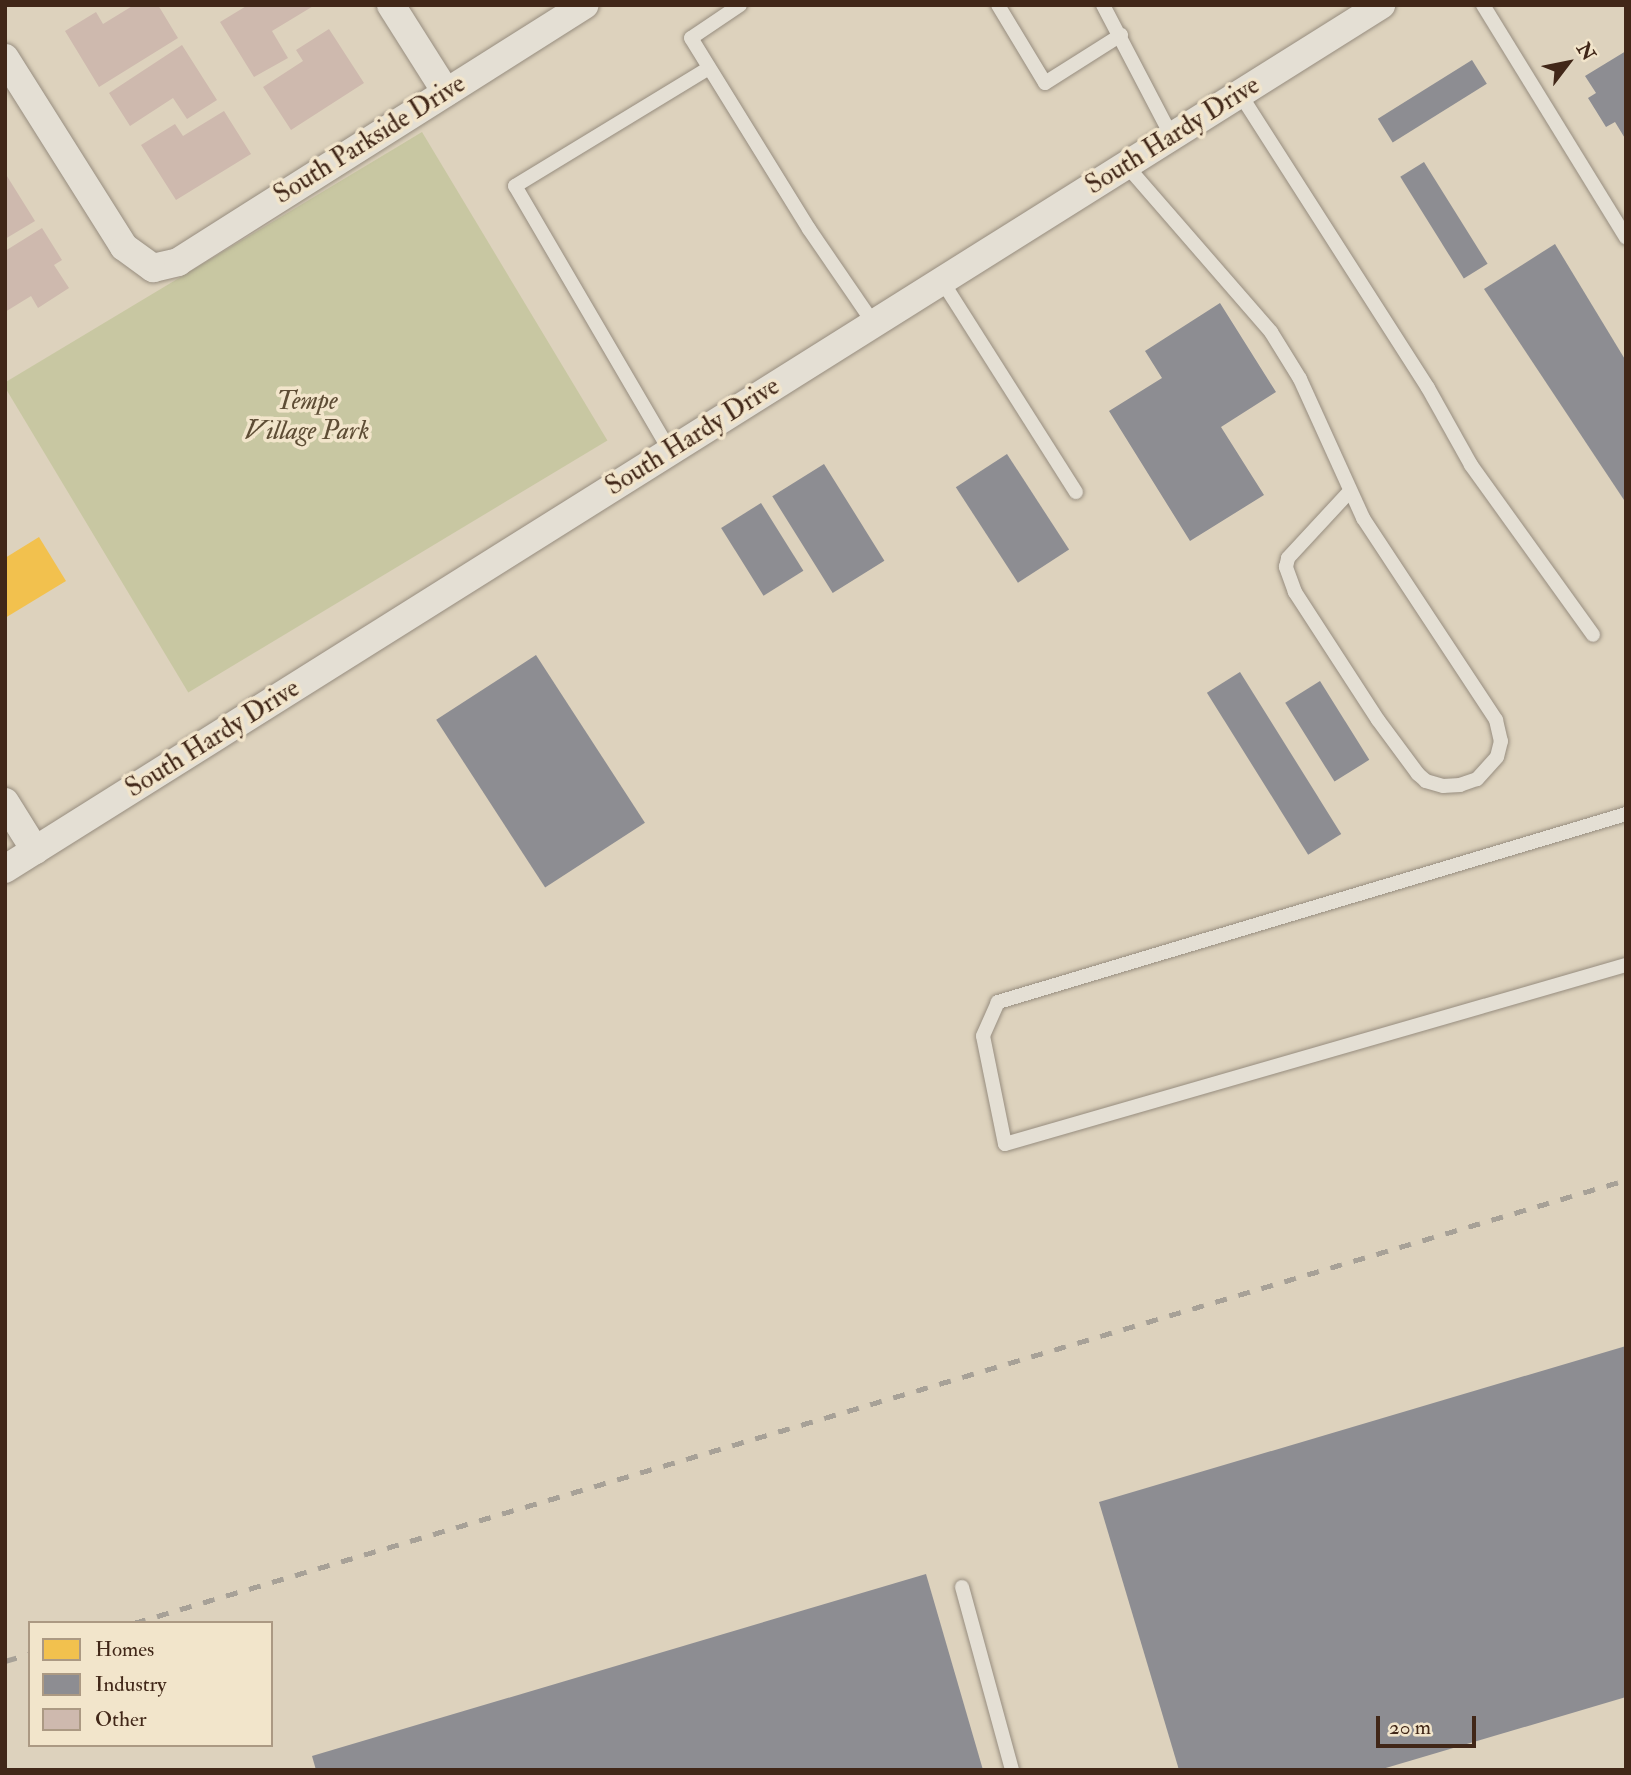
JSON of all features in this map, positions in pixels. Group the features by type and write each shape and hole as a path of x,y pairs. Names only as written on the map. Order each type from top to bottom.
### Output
{"street":[{"path":"391,5 446,92"},
{"name":"South Parkside Drive","path":"5,58 124,247 153,268 178,262 585,5"},
{"name":"South Hardy Drive","path":"5,869 1381,5"},
{"path":"5,802 35,850"}],"lane":[{"path":"740,5 691,38 809,229 874,324"},
{"path":"998,5 1045,83 1121,35"},
{"path":"1103,5 1172,137"},
{"path":"1483,5 1626,237"},
{"path":"670,451 515,186 709,68"},
{"path":"1240,94 1428,388 1471,465 1593,635"},
{"path":"1126,165 1272,332 1300,379 1363,518 1496,720 1501,741 1497,757 1477,779 1460,785 1443,786 1426,781 1418,774 1378,720 1295,592 1286,567 1288,558 1350,491"},
{"path":"942,281 1076,492"},
{"path":"1626,814 998,1002 983,1036 1005,1144 1626,965"},
{"path":"962,1587 1012,1770"}],"green space":[{"name":"Tempe Village Park","path":"422,132 607,441 188,692 5,387 5,383"}],"building: Homes":[{"path":"39,537 66,581 5,618 5,558"}],"building: Industry":[{"path":"1626,51 1626,140 1615,122 1606,127 1588,98 1596,93 1585,76"},
{"path":"1472,60 1487,84 1393,143 1378,119"},
{"path":"1424,162 1488,264 1464,279 1400,177"},
{"path":"1555,244 1626,361 1626,503 1484,289"},
{"path":"1220,303 1276,392 1221,427 1264,495 1190,541 1109,411 1162,378 1145,351"},
{"path":"1007,454 1069,550 1018,583 956,487"},
{"path":"824,464 884,561 833,593 772,496"},
{"path":"761,503 803,571 764,596 721,528"},
{"path":"536,655 645,823 545,888 436,720"},
{"path":"1240,672 1341,834 1308,855 1207,693"},
{"path":"1320,681 1369,760 1335,782 1285,703"},
{"path":"1626,1346 1626,1697 1379,1770 1179,1770 1099,1502"},
{"path":"926,1574 983,1770 316,1770 312,1756"}],"building: Other":[{"path":"134,5 158,5 178,38 99,87 65,31 96,12 103,24"},
{"path":"248,5 315,5 272,31 288,58 254,77 220,22"},
{"path":"329,29 364,83 291,130 263,87 303,61 296,50"},
{"path":"182,45 217,100 187,119 173,98 130,126 109,93"},
{"path":"224,111 251,154 176,200 141,145 175,124 183,136"},
{"path":"5,173 35,221 5,239"},
{"path":"42,228 62,260 54,265 69,288 38,308 31,296 5,312 5,251"}],"railway":[{"path":"141,1621 1626,1180"},
{"path":"5,1661 28,1655"}]}
